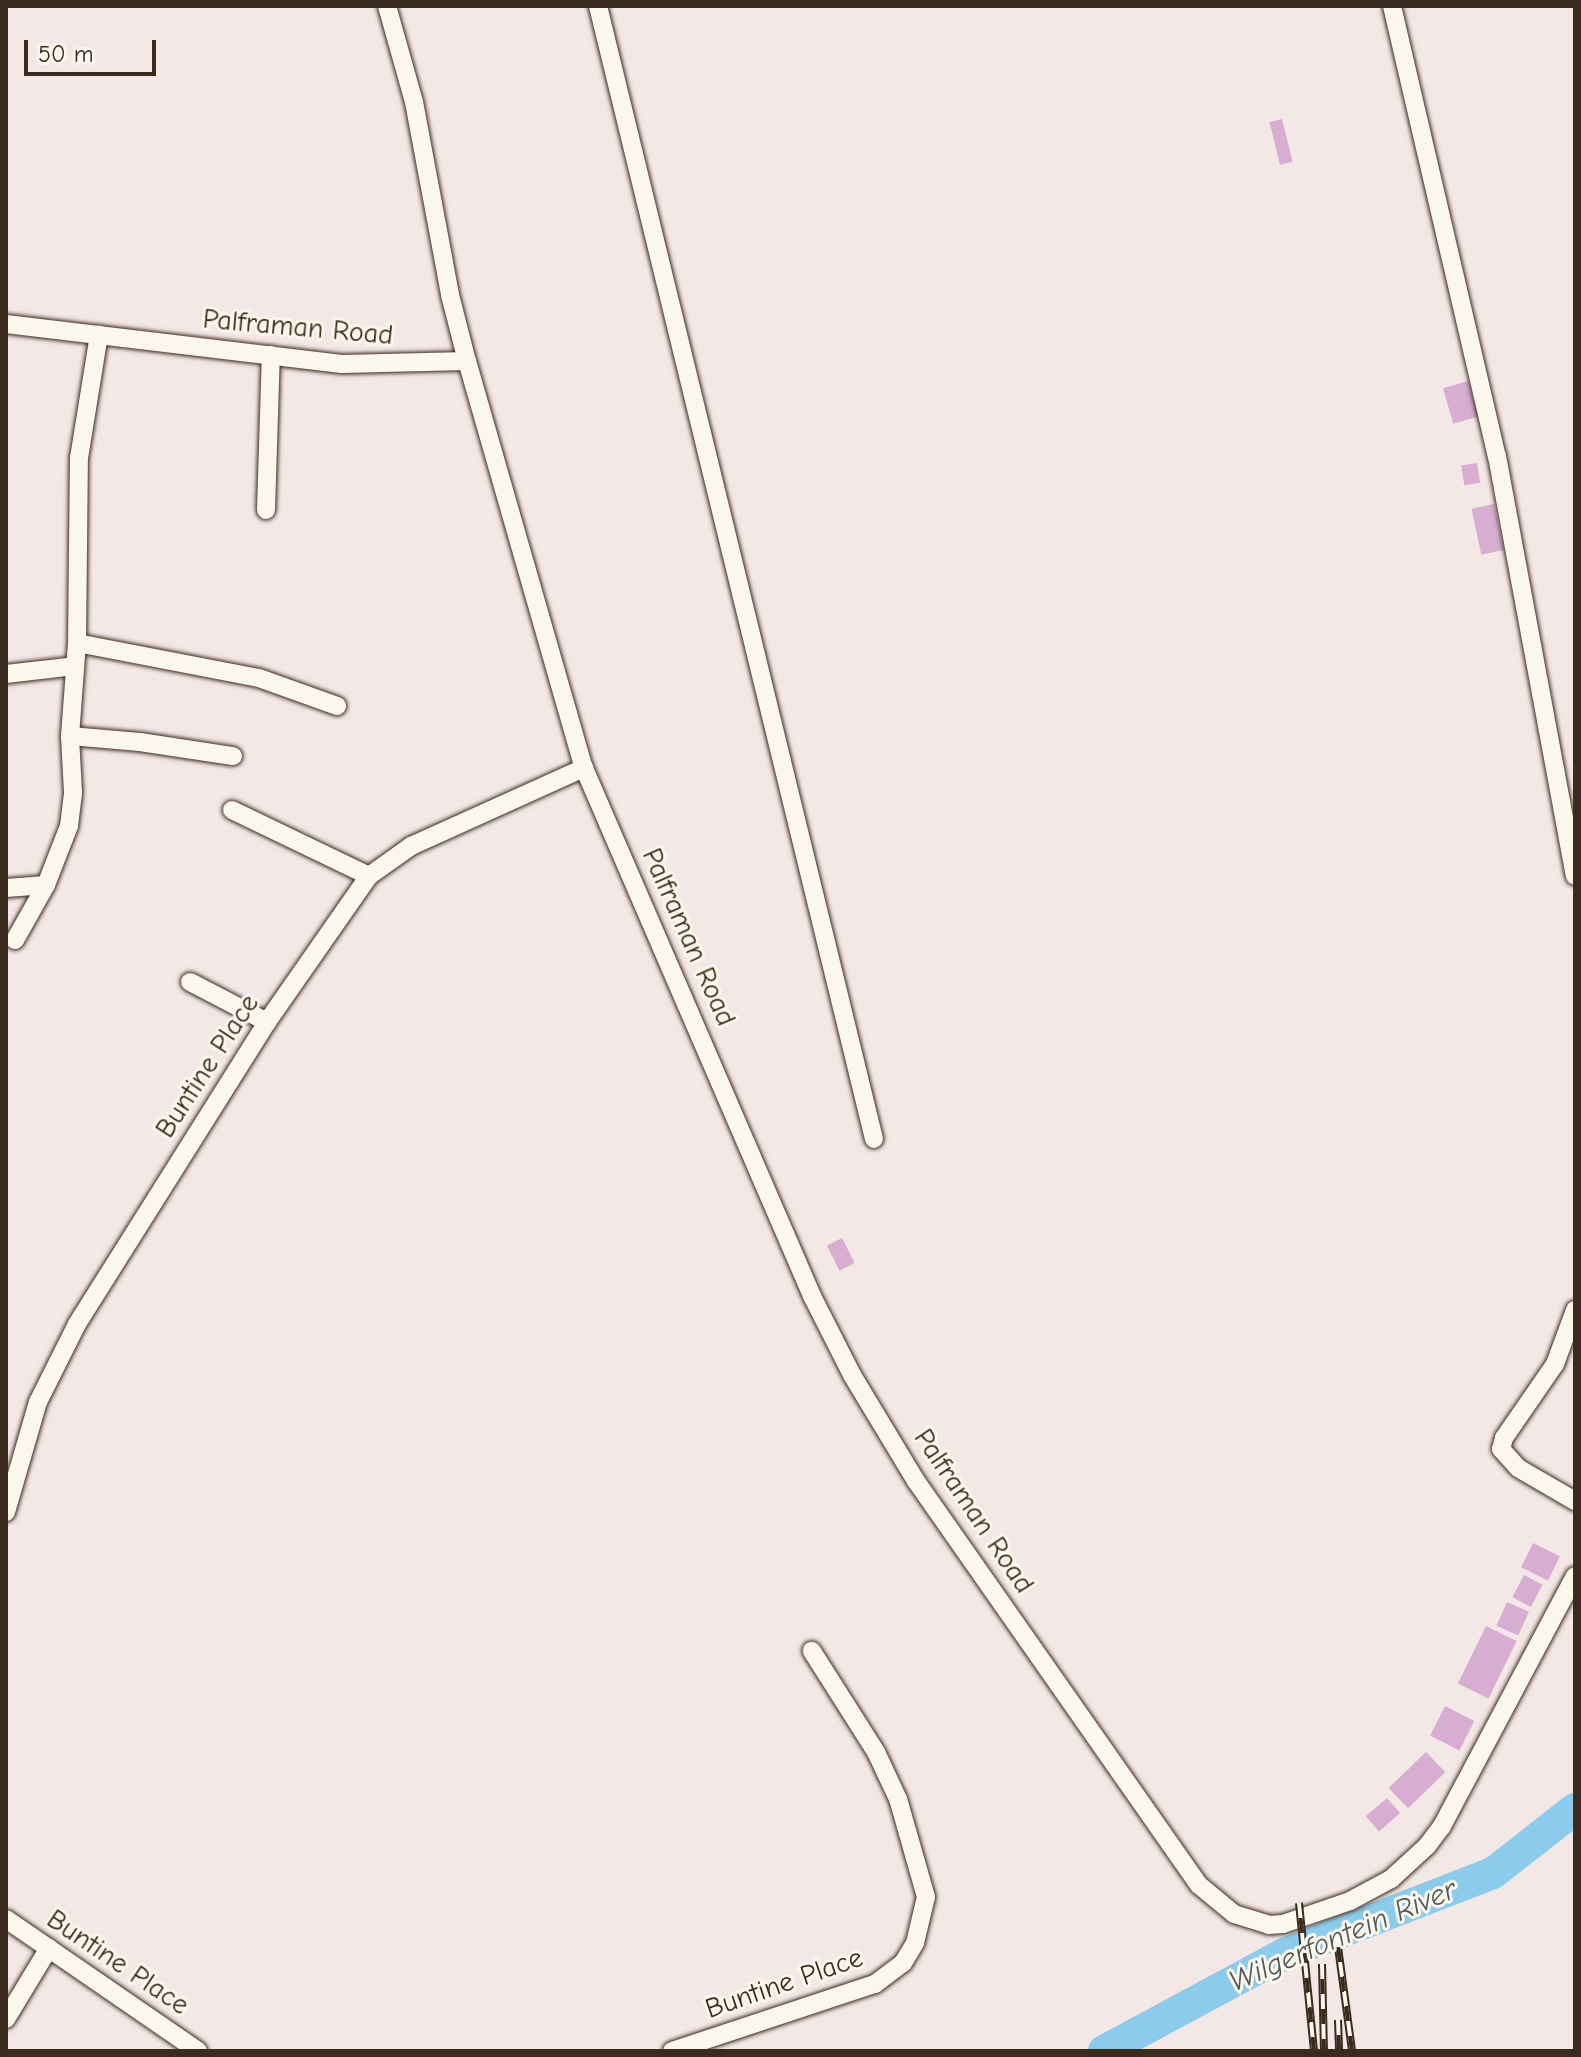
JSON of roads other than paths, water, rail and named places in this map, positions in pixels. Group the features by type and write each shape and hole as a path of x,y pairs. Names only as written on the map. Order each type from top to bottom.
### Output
{"street":[{"path":"387,6 414,102 450,295 467,361"},
{"path":"598,6 874,1139"},
{"path":"1392,6 1497,456 1575,876"},
{"name":"Palframan Road","path":"6,324 381,365 467,361 584,768 812,1296 852,1375 916,1481 1199,1885 1234,1914 1269,1925 1283,1924 1350,1901 1391,1879 1427,1846 1442,1826 1575,1576"},
{"path":"15,940 46,885 69,826 73,792 70,736 77,643 79,458 99,335"},
{"path":"266,510 271,355"},
{"path":"77,643 259,678 337,706"},
{"path":"6,674 75,666"},
{"path":"70,736 140,742 233,756"},
{"name":"Buntine Place","path":"6,1512 38,1402 77,1324 267,1022 369,876 411,846 584,768"},
{"path":"232,810 369,876"},
{"path":"6,888 46,885"},
{"path":"190,982 267,1022"},
{"path":"1575,1310 1555,1364 1504,1438 1501,1449 1518,1468 1575,1501"},
{"name":"Buntine Place","path":"672,2051 875,1984 903,1963 915,1943 926,1897 898,1799 876,1752 812,1651"},
{"name":"Buntine Place","path":"10,1926 49,1948 198,2051"},
{"path":"6,2019 49,1948"}],"waterway":[{"name":"Wilgerfontein River","path":"1104,2051 1284,1954 1493,1873 1575,1809"}],"railway":[{"path":"1299,1903 1314,2051"},
{"path":"1336,1932 1352,2051"},
{"path":"1322,1964 1324,2051"},
{"path":"1338,2020 1339,2051"}]}
